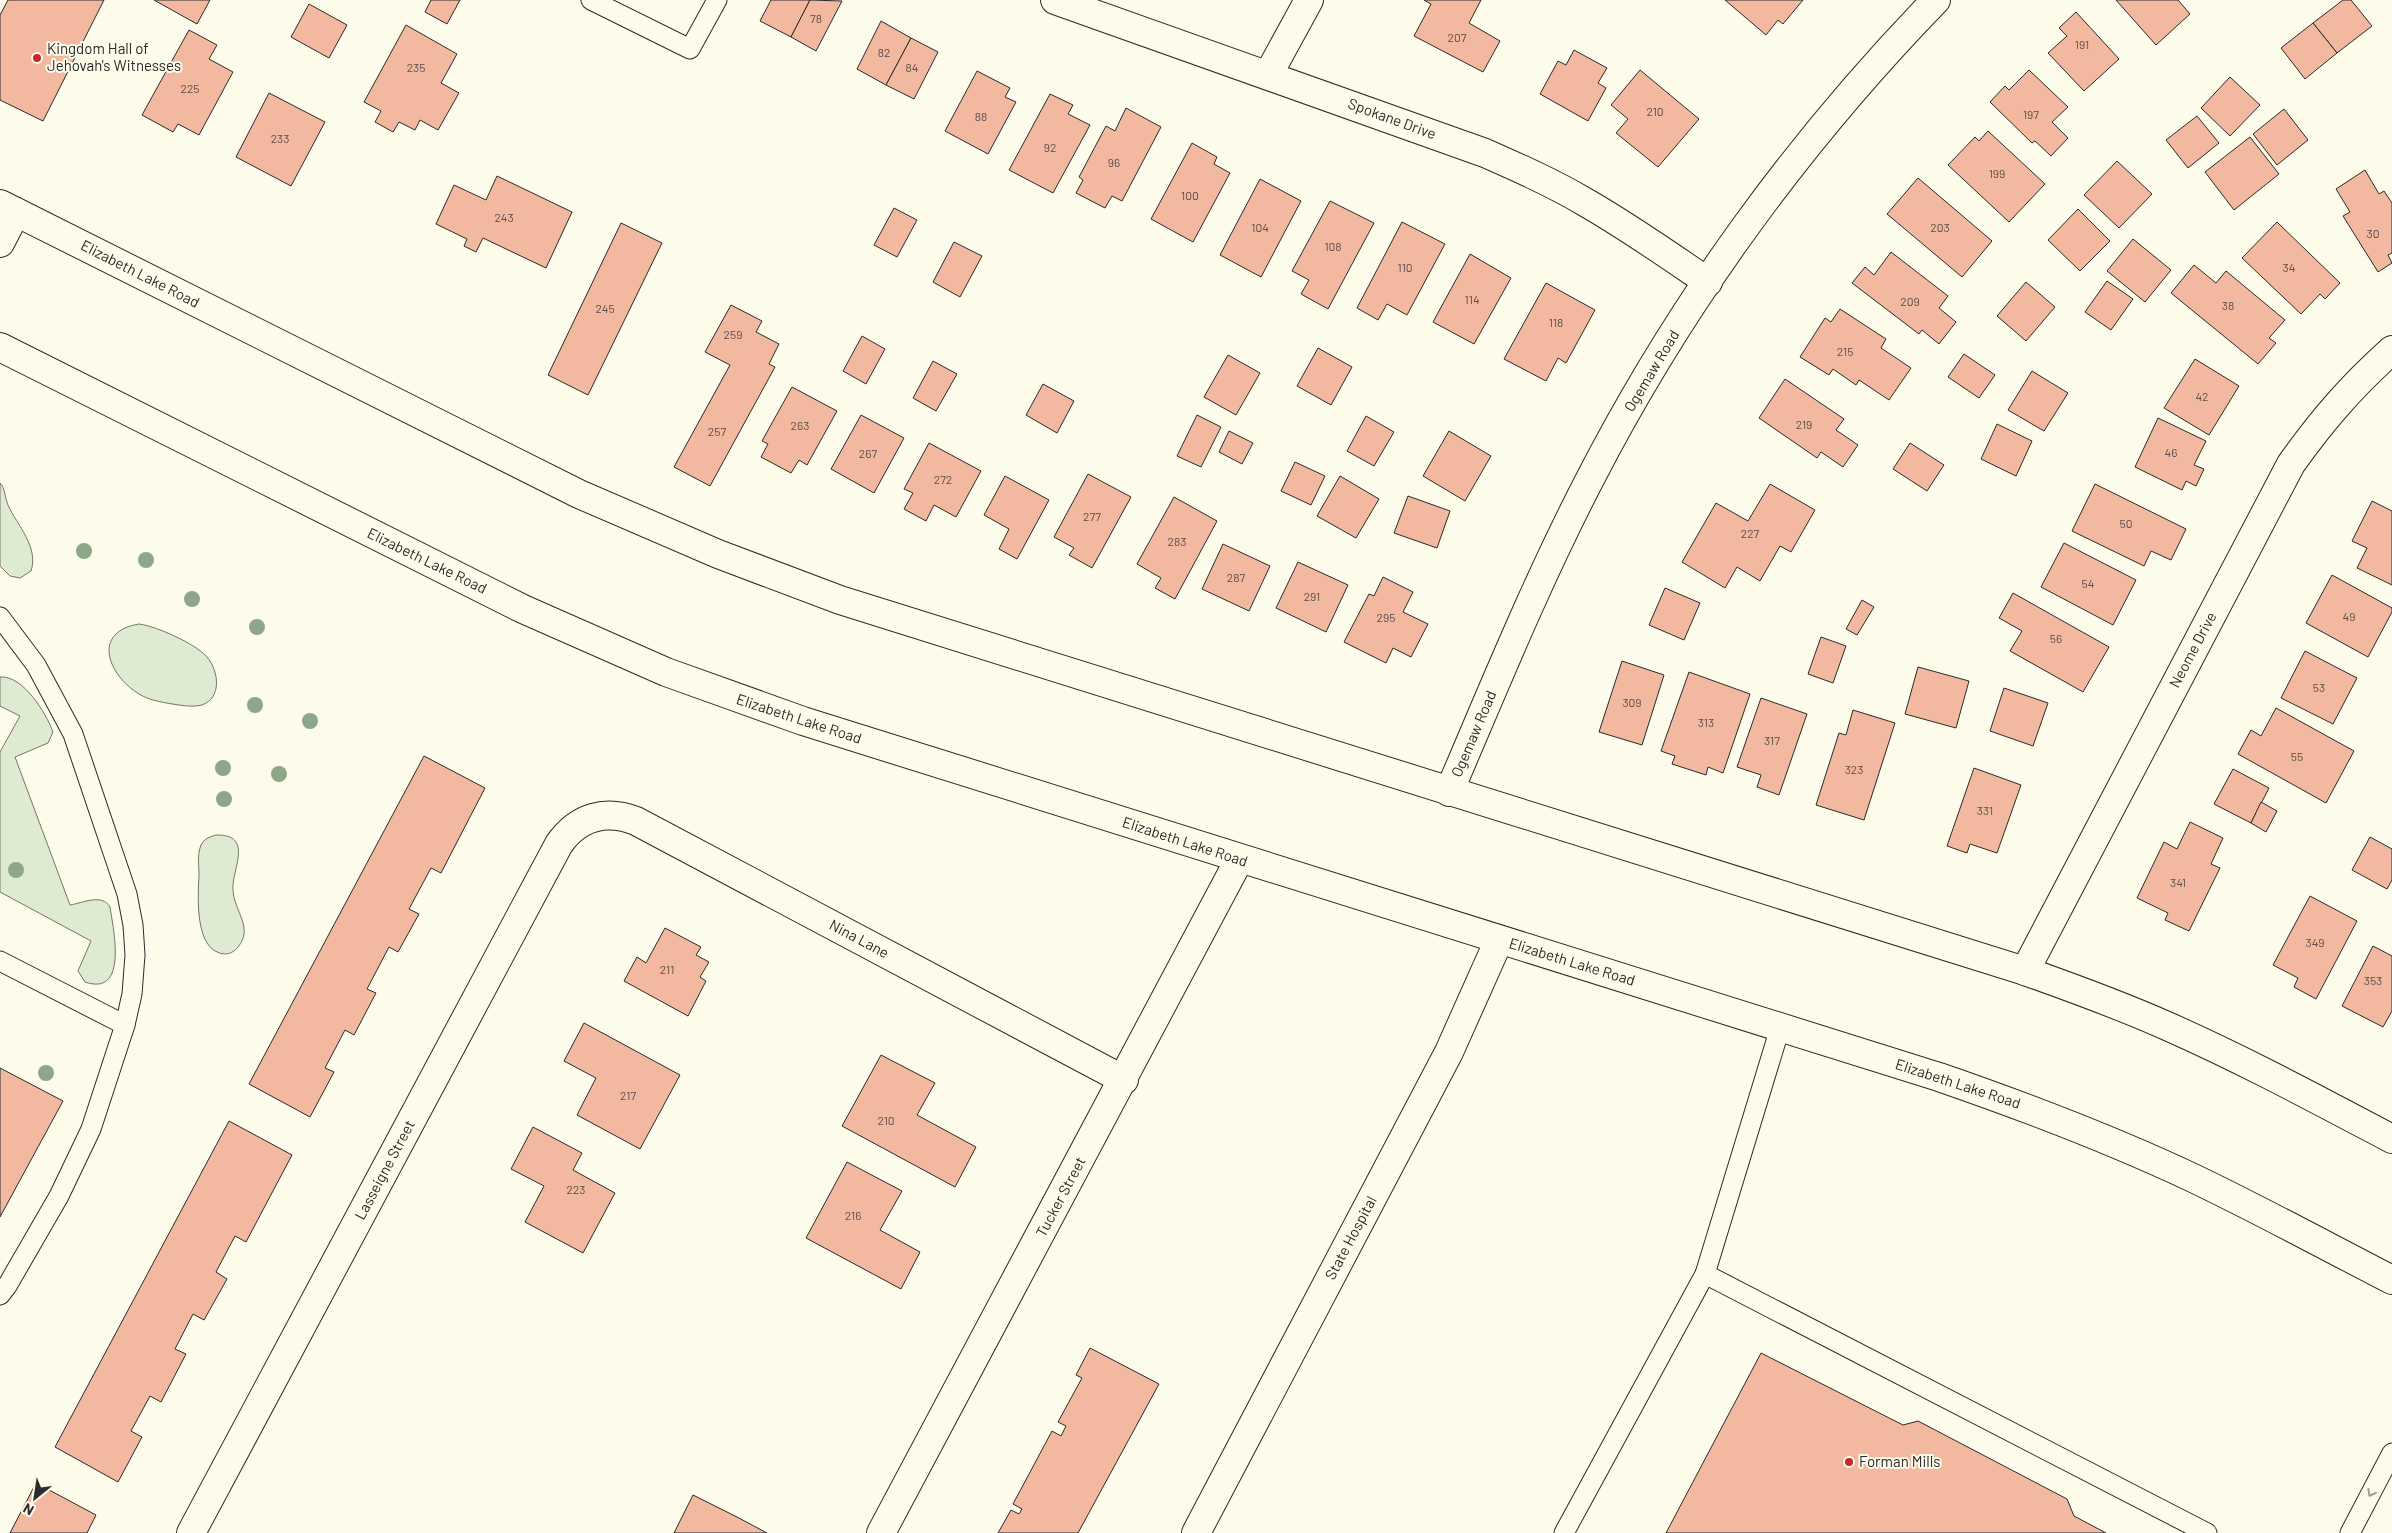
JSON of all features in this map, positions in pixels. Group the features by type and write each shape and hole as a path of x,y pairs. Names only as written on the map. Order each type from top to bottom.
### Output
{"street":[{"name":"Spokane Drive","path":"1055,0 1434,133 1485,153 1535,175 1623,224 1708,282"},
{"path":"1268,75 1309,0"},
{"name":"Ogemaw Road","path":"1449,792 1527,611 1591,477 1635,397 1708,282 1769,195 1874,67 1936,0"},
{"name":"Elizabeth Lake Road","path":"0,243 8,208 579,494 718,554 840,600 2024,971 2117,1005 2167,1026 2265,1073 2392,1139"},
{"name":"Elizabeth Lake Road","path":"0,347 523,609 666,672 803,721 1239,860 1939,1077 2018,1104 2087,1131 2193,1178 2392,1280"},
{"name":"Neome Drive","path":"2024,971 2291,464 2322,420 2357,381 2392,350"},
{"name":"Nina Lane","path":"590,818 612,814 636,821 1124,1080"},
{"name":"Lasseigne Street","path":"191,1533 559,844 571,828 590,818"},
{"name":"Tucker Street","path":"881,1533 1124,1080 1239,860"},
{"name":"State Hospital","path":"1196,1533 1449,1052 1499,940"}],"lane":[{"path":"592,0 690,49 717,0"},
{"path":"0,619 36,665 70,727 115,854 131,910 134,940 134,975 125,1025 91,1129 76,1163 7,1286 0,1295"},
{"path":"0,961 125,1025"},
{"path":"1564,1533 1705,1274 1780,1028"},
{"path":"1705,1274 2207,1533"},
{"path":"2350,1533 2392,1453"}],"green space":[{"path":"0,483 8,505 26,536 32,553 31,571 20,578 10,576 0,566"},
{"path":"139,624 175,636 207,657 216,676 216,690 208,702 202,705 190,706 153,700 139,694 119,676 109,655 110,645 114,636 124,629"},
{"path":"0,677 9,678 25,689 45,715 53,732 48,743 15,757 70,905 102,900 110,907 114,930 115,958 113,970 108,980 99,984 85,982 78,971 91,941 0,892 0,752 20,716 0,706"},
{"path":"216,835 228,836 235,840 238,847 233,890 244,926 244,933 238,947 227,954 215,951 208,944 200,922 198,860 200,849 205,840"}],"building":[{"name":"Kingdom Hall of Jehovah's Witnesses","path":"8,0 104,0 43,121 0,100 0,15"},
{"path":"154,0 210,0 197,24"},
{"path":"431,0 460,0 447,24 425,12"},
{"path":"771,0 810,0 791,37 760,21"},
{"path":"810,0 842,1 816,51 791,37"},
{"path":"1424,0 1481,0 1469,23 1500,41 1483,72 1414,36 1431,4"},
{"path":"1725,0 1803,0 1783,24 1778,20 1766,35"},
{"path":"2116,0 2178,0 2190,14 2156,45"},
{"path":"2343,0 2351,0 2372,26 2337,53 2313,23"},
{"path":"309,4 347,25 329,58 291,37"},
{"path":"2076,12 2119,59 2084,91 2048,53 2067,36 2059,28"},
{"path":"881,21 911,38 886,85 857,69"},
{"path":"2313,23 2337,53 2305,79 2281,48"},
{"path":"406,25 457,54 441,83 459,93 438,130 420,120 415,130 399,122 393,132 375,122 381,111 364,102"},
{"path":"189,30 217,45 209,59 233,72 199,135 178,124 173,132 142,115"},
{"path":"911,38 938,52 914,99 886,85"},
{"path":"1574,50 1607,68 1598,83 1606,88 1588,121 1540,94 1558,61 1566,65"},
{"path":"1640,70 1699,119 1658,167 1616,133 1628,119 1611,105"},
{"path":"2029,70 2068,107 2052,122 2068,138 2051,156 2035,141 2032,143 1990,102 2005,86 2009,90"},
{"path":"977,71 1010,88 1005,97 1016,102 988,154 945,131"},
{"path":"2230,77 2260,105 2230,136 2201,108"},
{"path":"269,93 325,122 291,186 236,157"},
{"path":"1050,94 1073,105 1068,114 1090,125 1053,193 1009,170"},
{"path":"1126,108 1161,127 1122,201 1112,196 1105,208 1076,193 1083,180 1079,177 1106,126 1115,131"},
{"path":"2284,109 2308,140 2277,165 2253,134"},
{"path":"2197,116 2219,143 2188,168 2166,140"},
{"path":"1988,131 2045,184 2009,222 1948,165 1975,137 1979,141"},
{"path":"2250,137 2279,174 2234,210 2205,172"},
{"path":"1192,143 1217,157 1214,164 1230,173 1193,242 1151,219"},
{"path":"2117,161 2152,194 2119,228 2084,195"},
{"path":"2365,170 2379,194 2384,191 2392,203 2392,253 2388,255 2392,263 2378,272 2343,216 2350,212 2336,189"},
{"path":"497,176 572,212 546,268 483,238 476,252 464,246 467,239 436,224 454,185 486,200"},
{"path":"1918,178 1992,241 1962,277 1887,214"},
{"path":"1260,179 1301,201 1261,277 1220,255"},
{"path":"1330,201 1374,223 1328,309 1301,294 1309,280 1292,271"},
{"path":"894,208 917,220 897,257 874,245"},
{"path":"2078,209 2110,241 2080,271 2048,240"},
{"path":"1402,222 1445,244 1407,315 1387,304 1378,320 1357,308"},
{"path":"2277,222 2340,283 2325,299 2320,294 2301,314 2242,258"},
{"path":"621,223 662,243 588,395 548,375"},
{"path":"2133,239 2171,270 2145,302 2107,271"},
{"path":"954,242 982,256 960,297 933,282"},
{"path":"1891,252 1948,296 1939,308 1956,322 1939,344 1922,330 1919,334 1852,283 1865,267 1874,275"},
{"path":"1470,254 1511,278 1474,344 1433,322"},
{"path":"2194,265 2216,283 2226,271 2285,320 2269,338 2276,343 2258,364 2171,293"},
{"path":"2107,281 2133,299 2111,330 2085,312"},
{"path":"2026,282 2055,307 2026,341 1997,316"},
{"path":"1546,283 1595,310 1566,363 1558,358 1546,381 1504,359"},
{"path":"731,305 762,321 756,332 779,344 769,364 775,367 710,486 674,467 730,365 705,352"},
{"path":"1840,309 1886,339 1881,348 1911,368 1889,400 1859,380 1856,385 1833,369 1829,375 1800,357 1825,318 1831,322"},
{"path":"862,336 885,349 866,384 843,371"},
{"path":"1318,348 1352,367 1331,405 1297,386"},
{"path":"1964,354 1995,375 1979,398 1948,377"},
{"path":"1228,355 1260,373 1236,415 1204,397"},
{"path":"2195,359 2239,386 2209,435 2164,408"},
{"path":"933,361 957,374 936,411 913,398"},
{"path":"2032,371 2068,393 2044,431 2008,410"},
{"path":"1785,379 1844,419 1836,430 1858,445 1843,467 1821,452 1817,458 1759,418"},
{"path":"1043,384 1074,401 1057,433 1026,415"},
{"path":"792,387 837,411 807,465 799,460 791,473 761,457 768,444 762,441"},
{"path":"861,415 904,438 874,493 831,469"},
{"path":"1197,415 1221,427 1201,467 1177,456"},
{"path":"1366,416 1394,432 1374,466 1347,451"},
{"path":"2158,418 2206,441 2194,465 2204,469 2196,486 2186,481 2182,490 2135,467"},
{"path":"1997,424 2032,441 2016,476 1981,459"},
{"path":"1229,431 1253,443 1242,464 1219,452"},
{"path":"1449,431 1491,456 1465,501 1423,476"},
{"path":"929,443 981,471 956,517 934,505 926,521 904,509 913,493 904,489"},
{"path":"1910,443 1944,465 1927,491 1893,469"},
{"path":"1295,462 1325,476 1311,505 1281,491"},
{"path":"1088,474 1131,497 1092,568 1069,555 1074,548 1054,537"},
{"path":"1005,476 1049,500 1017,559 999,549 1009,529 984,515"},
{"path":"1340,476 1379,499 1356,538 1317,516"},
{"path":"1770,484 1815,510 1791,552 1780,546 1760,581 1737,567 1725,588 1682,562 1716,503 1748,521"},
{"path":"2095,484 2186,529 2171,560 2151,551 2144,566 2072,531"},
{"path":"1408,496 1450,511 1437,548 1394,533"},
{"path":"1174,497 1217,521 1175,599 1155,588 1161,578 1137,564"},
{"path":"2372,501 2392,511 2392,585 2357,568 2367,548 2352,541"},
{"path":"2064,543 2136,580 2113,625 2041,587"},
{"path":"1223,544 1270,566 1249,611 1202,589"},
{"path":"1298,562 1348,585 1326,632 1276,608"},
{"path":"2332,575 2392,608 2392,612 2368,657 2306,623"},
{"path":"1383,577 1413,592 1403,612 1428,624 1411,657 1393,648 1386,663 1344,642 1369,594 1374,596"},
{"path":"1665,588 1700,603 1684,640 1649,625"},
{"path":"2013,593 2109,647 2083,692 2010,651 2022,631 1999,618"},
{"path":"1862,600 1874,607 1857,635 1846,629"},
{"path":"1821,637 1846,646 1833,683 1808,674"},
{"path":"2305,651 2357,678 2333,724 2281,698"},
{"path":"1622,661 1664,675 1642,745 1599,732"},
{"path":"1918,667 1969,681 1956,728 1905,714"},
{"path":"1689,672 1750,694 1723,773 1708,767 1706,775 1672,764 1675,756 1661,751"},
{"path":"2004,688 2048,703 2033,746 1990,731"},
{"path":"1761,698 1807,714 1779,795 1757,787 1761,775 1737,767"},
{"path":"2276,708 2354,751 2326,803 2238,754 2251,730 2261,736"},
{"path":"1853,710 1895,723 1864,820 1816,805 1839,733 1846,735"},
{"path":"424,756 485,788 441,873 431,868 409,909 419,914 398,952 389,947 367,989 376,993 354,1035 345,1030 325,1068 334,1072 310,1117 249,1084"},
{"path":"1974,768 2021,785 1997,853 1970,844 1967,853 1947,846"},
{"path":"2233,769 2269,788 2251,823 2214,804"},
{"path":"2261,802 2277,811 2266,832 2251,823"},
{"path":"2190,822 2223,838 2211,864 2220,868 2189,931 2165,920 2168,913 2137,898 2164,842 2177,849"},
{"path":"2370,837 2392,849 2392,880 2387,889 2352,870"},
{"path":"2310,896 2357,921 2316,999 2294,987 2298,978 2273,965"},
{"path":"665,928 701,947 696,955 709,962 700,977 706,981 688,1016 624,981 637,957 646,963"},
{"path":"2373,946 2392,956 2392,1011 2383,1027 2342,1006"},
{"path":"584,1023 680,1075 640,1149 577,1115 596,1078 564,1061"},
{"path":"881,1055 935,1083 917,1115 976,1147 955,1187 842,1126"},
{"path":"0,1068 63,1101 0,1217"},
{"path":"229,1121 292,1155 246,1242 235,1236 216,1272 227,1279 204,1320 193,1314 175,1349 186,1354 161,1402 150,1396 131,1431 142,1437 118,1482 55,1447"},
{"path":"533,1127 582,1153 573,1170 615,1193 583,1253 525,1222 544,1186 511,1169"},
{"path":"847,1162 902,1191 880,1230 920,1252 901,1289 806,1238"},
{"path":"1090,1348 1159,1384 1078,1533 998,1533 1011,1510 1019,1514 1022,1509 1013,1504 1052,1431 1061,1436 1066,1426 1058,1422 1082,1378 1076,1375"},
{"name":"Forman Mills","path":"1761,1353 1903,1425 1918,1421 2067,1499 2074,1516 2106,1533 1666,1533"},
{"path":"36,1483 96,1515 87,1533 10,1533"},
{"path":"693,1495 737,1517 767,1533 674,1533"}],"place":[{"name":"Kingdom Hall of Jehovah's Witnesses","path":"37,58"},
{"name":"Forman Mills","path":"1849,1462"}]}
